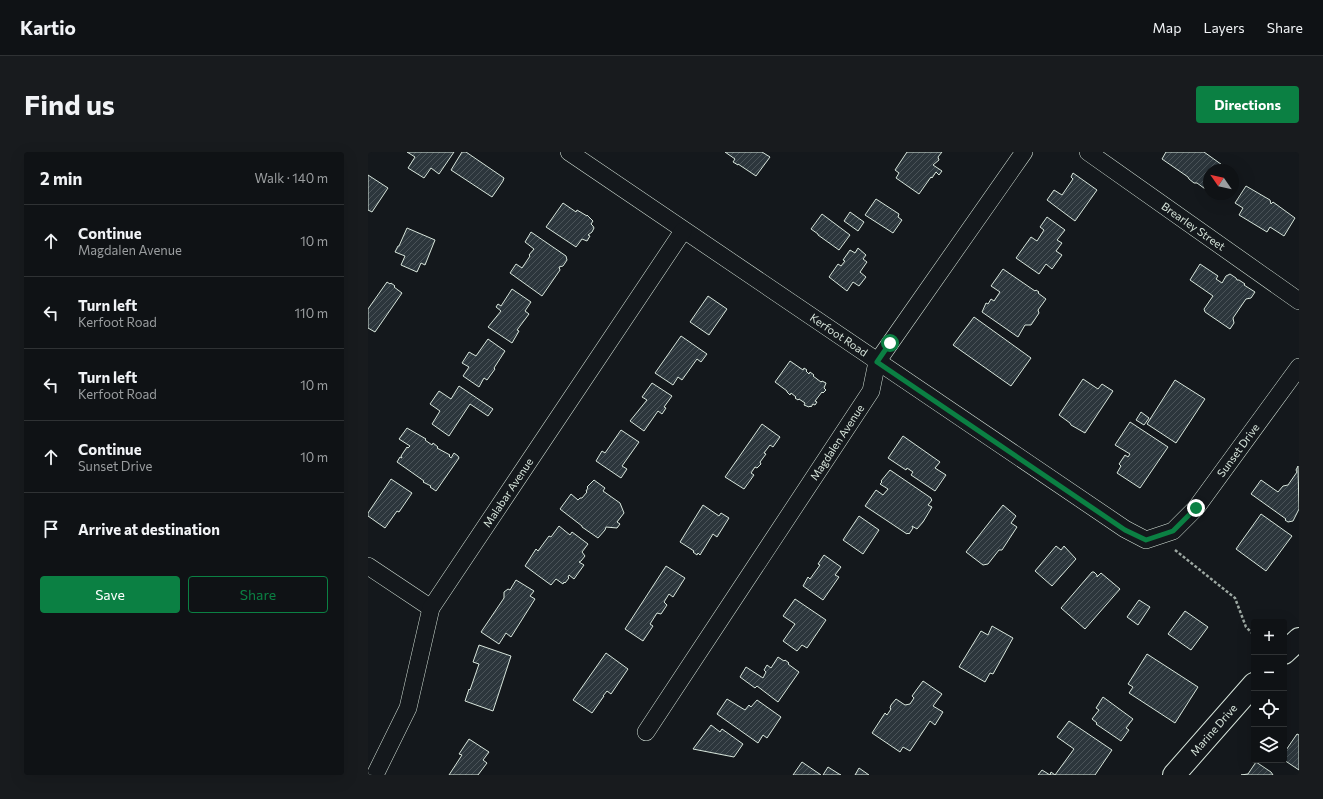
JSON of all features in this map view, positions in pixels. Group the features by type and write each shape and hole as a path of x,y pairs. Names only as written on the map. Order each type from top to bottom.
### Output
{"street":[{"name":"Kerfoot Road","path":"569,152 683,231 1125,530 1146,540 1173,531"},
{"name":"Magdalen Avenue","path":"646,732 871,391 877,362 1024,152"},
{"name":"Brearley Street","path":"1088,152 1299,301"},
{"name":"Malabar Avenue","path":"375,775 408,708 431,608 683,231"},
{"name":"Sunset Drive","path":"1173,531 1196,508 1299,367"},
{"path":"368,566 431,608"},
{"path":"1287,650 1299,639"},
{"name":"Marine Drive","path":"1174,775 1251,687"}],"path":[{"path":"1175,550 1235,598 1246,627 1251,632"}],"building":[{"path":"407,152 454,152 439,174 431,168 424,178 408,168 415,157"},
{"path":"462,152 466,152 504,178 492,197 451,170"},
{"path":"725,152 762,152 770,157 756,176 733,162 735,159"},
{"path":"907,152 942,152 938,157 939,160 933,165 942,171 939,175 936,172 932,178 931,177 919,194 896,178 899,173 895,170"},
{"path":"1166,152 1204,152 1221,164 1203,164 1203,187 1197,183 1194,183 1162,159"},
{"path":"1073,173 1097,190 1075,221 1047,200 1054,190 1062,195 1073,179 1071,177"},
{"path":"368,175 388,188 372,212 368,210"},
{"path":"1246,186 1270,200 1271,204 1273,202 1295,218 1284,236 1270,227 1267,232 1239,215 1243,208 1235,203 1237,200 1239,200 1239,197"},
{"path":"876,199 899,214 898,217 902,220 893,233 865,215"},
{"path":"563,203 576,212 577,210 587,215 593,221 591,224 594,228 588,235 590,236 587,241 582,239 576,247 546,227"},
{"path":"850,212 864,222 858,231 844,221"},
{"path":"822,214 850,235 839,250 811,229"},
{"path":"1047,217 1065,230 1057,240 1062,243 1056,251 1062,255 1052,269 1046,264 1039,274 1016,258 1031,237 1037,241 1044,230 1040,227"},
{"path":"407,228 435,240 425,265 421,263 417,272 401,265 405,256 395,252"},
{"path":"531,232 566,256 567,260 563,266 559,267 560,270 542,296 510,273 516,264 522,268 534,249 525,242"},
{"path":"858,248 866,255 863,259 867,262 860,272 866,277 859,286 853,282 847,291 829,277 838,264 841,266 845,261 843,260 850,250 855,253"},
{"path":"1200,264 1218,276 1216,279 1222,283 1226,276 1230,274 1255,292 1251,298 1246,299 1233,318 1234,323 1230,329 1205,312 1204,309 1213,296 1190,280"},
{"path":"1003,269 1035,291 1036,290 1039,292 1038,293 1046,299 1038,310 1039,313 1031,325 1025,325 1018,337 982,312 986,303 988,304 991,299 994,301 1000,292 991,286"},
{"path":"387,282 390,284 391,283 402,293 375,332 368,328 368,309"},
{"path":"512,289 531,302 525,311 529,314 517,330 519,331 512,343 488,327 501,311 496,307 498,304 501,306"},
{"path":"708,296 727,309 709,335 690,322"},
{"path":"974,317 1031,358 1011,386 953,345"},
{"path":"681,336 707,354 701,362 697,359 682,380 678,377 673,385 655,373"},
{"path":"488,339 505,351 494,368 495,369 487,380 484,378 479,387 463,376 469,367 462,363 469,352 476,356"},
{"path":"790,361 803,370 804,368 807,370 806,371 809,374 810,372 821,382 826,383 824,388 826,390 823,393 822,392 815,401 817,402 815,405 813,404 809,407 804,405 805,403 795,398 796,397 791,393 790,395 775,382"},
{"path":"1083,379 1098,389 1102,384 1113,391 1085,433 1071,425 1059,415"},
{"path":"1175,380 1205,399 1176,443 1147,424"},
{"path":"652,383 672,396 664,407 666,408 662,414 658,411 644,431 630,421 647,400 642,397"},
{"path":"459,386 493,409 488,416 470,404 449,436 432,424 440,411 430,404 439,391 451,399"},
{"path":"1141,412 1149,418 1144,425 1136,420"},
{"path":"1130,422 1168,447 1140,488 1117,473 1121,466 1119,464 1125,455 1128,457 1130,454 1115,445"},
{"path":"762,424 780,437 773,447 770,445 764,453 766,454 760,462 761,464 757,468 755,467 751,473 754,475 744,489 725,477"},
{"path":"407,428 426,439 425,440 432,445 433,443 438,447 437,448 450,455 449,456 451,458 454,453 459,458 436,491 397,462 400,457 402,458 401,456 407,447 408,448 410,446 399,439"},
{"path":"621,430 639,442 622,466 627,469 621,478 596,461 602,451 605,453"},
{"path":"903,436 940,462 935,468 946,475 935,491 911,475 913,472 907,468 906,470 888,458"},
{"path":"1298,466 1299,509 1293,521 1288,522 1251,494 1261,480 1278,492 1283,486 1288,485 1297,472 1296,470"},
{"path":"890,470 932,500 928,505 932,507 923,522 917,529 912,526 913,528 909,534 865,506 876,490 883,495 888,489 880,484"},
{"path":"391,479 412,493 399,512 397,511 385,528 368,516 368,513"},
{"path":"594,480 605,488 603,491 620,503 624,513 617,522 620,524 617,528 606,527 598,538 560,509 571,494 578,500 582,498 587,492 587,487"},
{"path":"703,505 719,516 721,513 729,518 717,537 713,534 700,555 698,553 697,555 693,552 694,551 680,542"},
{"path":"1003,505 1016,516 1011,523 1017,527 1002,550 999,550 988,564 983,565 966,552"},
{"path":"1261,514 1292,536 1266,571 1236,549"},
{"path":"859,516 879,530 863,554 843,540"},
{"path":"559,526 570,535 572,532 588,544 582,552 585,556 579,562 584,565 574,579 569,575 569,578 565,583 564,582 563,584 556,579 551,585 525,566 536,549 538,551 549,536 551,537"},
{"path":"1056,546 1061,550 1064,546 1076,559 1052,586 1035,571"},
{"path":"824,555 841,567 835,575 839,577 823,600 803,586 808,577 810,579 820,565 818,564"},
{"path":"666,566 685,578 673,597 669,594 664,602 667,605 661,614 657,613 650,624 653,626 643,641 625,629"},
{"path":"1092,572 1097,575 1097,577 1101,573 1120,589 1085,629 1061,608"},
{"path":"516,580 534,591 530,596 535,599 511,637 506,633 499,644 481,632 504,598 504,592 508,589 510,590"},
{"path":"795,599 826,620 807,648 802,645 797,651 783,641 795,624 783,616"},
{"path":"1139,600 1150,607 1138,625 1127,617"},
{"path":"1185,611 1208,627 1191,650 1168,634"},
{"path":"992,626 1013,638 993,674 990,673 985,682 959,667 981,631 988,635"},
{"path":"479,645 511,656 493,711 465,701 479,664 473,662"},
{"path":"606,653 628,669 611,694 607,691 592,713 573,700"},
{"path":"1147,654 1198,687 1175,723 1129,693 1133,687 1128,684"},
{"path":"778,657 784,661 785,660 799,672 778,702 757,686 755,688 740,677 746,667 763,678 766,672 764,670 767,665 771,668"},
{"path":"923,681 942,694 933,706 943,712 935,725 930,721 910,751 903,747 900,752 872,733 885,713 887,715 891,709 891,705 896,699 905,705 910,704 914,698 912,696"},
{"path":"1103,697 1133,719 1126,728 1129,730 1121,741 1096,724 1097,723 1092,719 1099,710 1096,708"},
{"path":"727,699 745,710 749,705 751,707 757,700 781,717 767,738 763,735 758,743 717,714"},
{"path":"1069,721 1112,750 1095,775 1055,775 1074,749 1057,737"},
{"path":"711,725 720,732 722,729 743,744 734,757 693,749"},
{"path":"1297,734 1299,735 1299,770 1287,762 1287,749"},
{"path":"469,739 489,752 483,760 487,763 478,775 449,775 462,755 459,754"},
{"path":"802,762 821,775 793,775"},
{"path":"1255,763 1258,763 1273,775 1241,775 1248,774"},
{"path":"828,767 839,774 841,775 823,775"},
{"path":"859,768 869,775 855,775"},
{"path":"1042,770 1050,775 1038,775"}],"route":[{"path":"890,343 877,362 1125,530 1146,540 1173,531 1196,508"}]}
